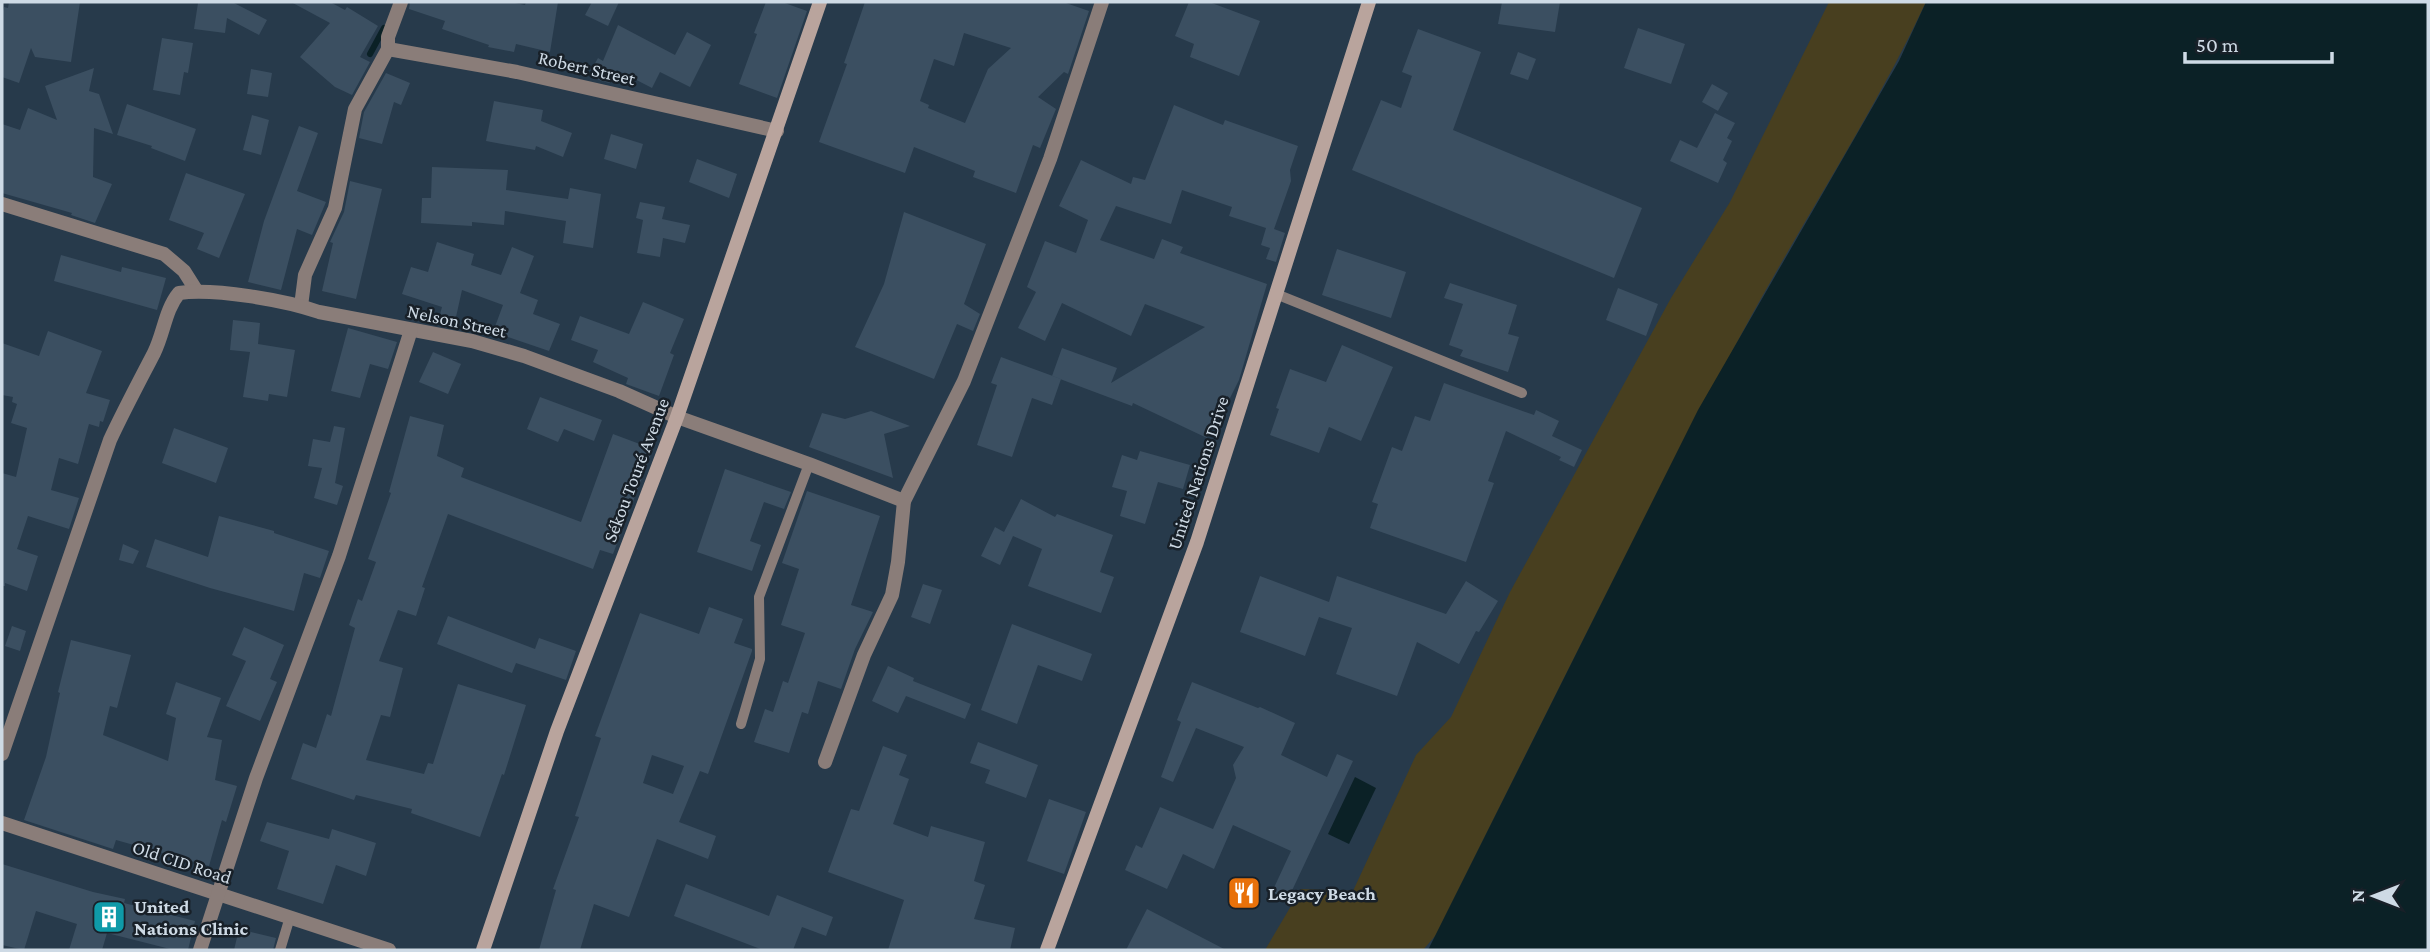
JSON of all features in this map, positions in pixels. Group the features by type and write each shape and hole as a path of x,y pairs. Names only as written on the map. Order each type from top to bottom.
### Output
{"main road":[{"name":"Sékou Touré Avenue","path":"483,950 557,731 677,417 820,2"},
{"name":"United Nations Drive","path":"1047,950 1197,542 1369,2"}],"street":[{"path":"301,306 305,275 335,208 355,109 388,49 388,37 401,2"},
{"path":"825,762 864,655 892,595 904,501 964,381 1050,159 1102,2"},
{"name":"Robert Street","path":"388,49 517,72 777,131"},
{"path":"2,204 164,254 184,271 196,290 179,293 172,301 155,351 110,440 2,754"},
{"name":"Nelson Street","path":"196,290 301,306 319,312 472,341 524,356 619,391 677,417 904,501"},
{"path":"200,950 256,778 339,556 411,330"},
{"name":"Old CID Road","path":"2,823 290,917 355,944 389,950"}],"lane":[{"path":"1276,294 1522,393"},
{"path":"741,724 760,659 759,597 809,464"},
{"path":"280,950 290,917"}],"sand":[{"path":"1829,2 1926,2 1883,87 1764,293 1702,409 1436,935 1423,950 1265,950 1301,889 1353,891 1416,755 1451,717 1510,592 1671,298 1730,202"}],"shaded area":[{"path":"1926,2 2428,2 2428,950 1428,950 1698,410 1899,61"},
{"path":"1355,777 1376,788 1349,844 1328,834"}],"building":[{"path":"9,2 80,2 71,62 35,57 31,48 19,83 2,77 2,15"},
{"path":"195,2 232,2 267,20 259,35 227,18 225,33 194,29 198,3"},
{"path":"291,2 330,2 345,10 347,7 378,26 360,57 370,62 352,95 335,87 300,57 330,23"},
{"path":"410,2 510,2 525,5 526,2 558,2 550,52 516,44 514,52 488,47 489,45 442,29 445,21 409,9"},
{"path":"592,2 619,2 608,26 585,15"},
{"path":"766,2 782,2 807,11 777,98 739,84"},
{"path":"865,2 1063,2 1089,11 1068,74 1064,72 1038,97 1056,109 1040,148 1033,145 1016,193 973,177 975,171 914,147 905,173 819,142 847,64 844,63","holes":["964,33 1011,48 988,69 965,123 928,108 929,105 920,101 934,59 954,66"]},
{"path":"1189,2 1209,2 1260,21 1239,76 1190,57 1194,44 1175,36"},
{"path":"1502,2 1560,2 1555,32 1498,24"},
{"path":"618,25 675,55 687,32 711,45 690,87 660,72 652,88 617,70 610,83 601,81 589,74 598,58 603,61"},
{"path":"1638,28 1685,44 1671,84 1624,68"},
{"path":"1418,29 1481,52 1453,130 1642,208 1614,278 1352,170 1381,100 1401,108 1412,76 1402,72"},
{"path":"162,38 193,43 188,73 184,72 180,95 153,90"},
{"path":"1518,52 1536,59 1528,80 1510,74"},
{"path":"94,68 89,91 99,94 113,134 94,128 93,177 112,184 95,223 71,215 72,213 2,193 2,124 20,130 28,108 57,120 45,86"},
{"path":"251,69 272,73 268,97 247,94"},
{"path":"386,73 410,83 401,105 394,102 382,144 359,138 364,112"},
{"path":"1712,84 1728,93 1718,111 1702,102"},
{"path":"494,101 543,110 541,121 572,133 563,157 536,146 535,150 486,141"},
{"path":"127,104 196,129 185,161 151,148 152,146 117,135"},
{"path":"1174,105 1223,125 1225,120 1298,146 1290,170 1291,181 1274,229 1285,233 1276,262 1266,259 1270,248 1261,245 1266,228 1229,216 1232,207 1182,190 1171,224 1116,206 1100,240 1154,259 1162,239 1183,247 1180,253 1267,284 1239,380 1207,438 1133,403 1132,406 1052,376 1062,348 1117,368 1111,383 1205,327 1145,304 1131,336 1062,303 1045,341 1018,328 1036,292 1027,287 1045,241 1076,253 1088,220 1059,206 1081,160 1131,184 1133,177 1145,180"},
{"path":"1715,113 1735,123 1727,138 1732,141 1723,160 1727,163 1718,183 1670,161 1680,140 1697,148"},
{"path":"252,115 269,120 261,155 243,150"},
{"path":"299,126 318,133 297,191 326,202 312,235 297,229 281,290 248,282 264,221"},
{"path":"611,134 643,144 636,169 604,159"},
{"path":"697,159 737,174 729,198 689,182"},
{"path":"432,167 508,170 506,190 568,199 570,188 601,194 593,248 563,243 566,221 505,211 504,225 472,222 472,226 421,223 422,198 431,198"},
{"path":"186,173 245,194 219,258 197,249 204,233 169,220"},
{"path":"350,181 382,189 356,299 322,291 333,243 330,242 344,212"},
{"path":"640,202 665,207 662,219 690,225 685,243 663,238 660,257 637,253 643,220 636,218"},
{"path":"904,212 986,244 964,304 980,314 973,331 957,324 934,379 855,347 884,284"},
{"path":"437,242 474,254 471,265 501,275 512,247 534,256 520,293 538,300 533,314 560,324 549,351 493,332 503,305 462,290 454,326 438,322 442,307 402,294 411,267 428,272"},
{"path":"1337,249 1406,272 1391,318 1322,295"},
{"path":"61,255 121,272 122,267 166,278 157,310 54,281"},
{"path":"1450,283 1517,305 1508,334 1519,337 1508,372 1460,356 1463,350 1449,345 1463,304 1444,298"},
{"path":"1618,288 1658,304 1646,336 1606,320"},
{"path":"643,302 684,319 670,353 674,355 659,396 626,384 628,378 593,362 598,350 571,340 580,316 629,334"},
{"path":"233,320 260,323 258,344 295,350 287,397 269,394 268,401 243,397 250,352 230,350"},
{"path":"348,328 397,342 388,369 370,364 360,398 331,391"},
{"path":"48,331 102,351 86,393 110,400 99,427 89,424 78,464 59,458 51,490 79,498 69,529 28,516 17,549 38,556 27,591 5,583 5,586 2,586 2,473 16,477 27,428 11,423 17,404 12,402 13,397 2,395 2,343 39,356"},
{"path":"1342,345 1393,367 1361,441 1329,427 1319,453 1270,435 1290,369 1326,382"},
{"path":"433,352 461,364 448,394 419,382"},
{"path":"1001,357 1061,379 1052,405 1032,398 1012,457 977,445 997,385 991,383"},
{"path":"1444,383 1534,415 1536,410 1559,421 1552,436 1582,450 1574,467 1559,460 1561,457 1506,431 1488,481 1494,483 1466,562 1370,528 1378,504 1372,502 1392,447 1402,451 1415,416 1430,421"},
{"path":"540,397 602,420 594,441 564,429 558,442 527,429"},
{"path":"871,411 910,426 884,434 893,478 809,447 822,413 845,419"},
{"path":"410,416 444,425 437,456 464,468 461,477 581,522 613,434 653,449 613,554 600,550 593,569 448,514 422,587 425,588 416,616 398,610 379,661 403,668 390,717 381,715 366,760 424,774 428,763 433,764 458,684 526,705 504,775 502,774 480,837 411,813 412,809 356,795 354,800 291,779 303,743 316,748 327,714 331,716 355,628 349,625 358,599 362,601 376,562 368,559 391,493 389,492"},
{"path":"334,426 345,428 335,483 343,486 337,505 314,498 322,468 308,466 313,439 330,442"},
{"path":"174,428 228,448 216,483 162,463"},
{"path":"1140,451 1190,465 1183,489 1158,482 1145,524 1120,516 1127,491 1112,487 1122,455 1137,460"},
{"path":"725,469 791,492 784,509 764,502 750,541 761,545 752,571 697,552"},
{"path":"807,491 880,516 851,605 873,612 855,649 841,689 818,681 808,714 802,712 789,753 754,742 765,709 773,712 783,681 788,683 805,633 781,625 799,569 782,563"},
{"path":"1021,499 1055,517 1057,514 1113,535 1100,572 1114,577 1101,613 1028,586 1042,549 1013,536 1000,565 981,556 995,527 1004,532"},
{"path":"219,516 274,531 329,551 320,578 304,573 294,611 146,567 155,539 208,557"},
{"path":"123,544 139,551 133,564 119,560"},
{"path":"1260,576 1329,602 1337,576 1446,614 1466,581 1498,601 1479,632 1476,631 1459,664 1417,642 1397,696 1336,674 1352,628 1319,617 1305,656 1240,632"},
{"path":"923,584 942,590 930,624 911,617"},
{"path":"709,607 743,619 734,643 752,649 708,774 700,771 679,822 716,836 708,859 657,839 629,917 594,904 580,950 539,950 556,890 553,889 579,817 575,816 601,738 595,736 640,613 699,634","holes":["652,755 684,766 673,794 643,783"]},
{"path":"448,616 535,649 539,638 576,651 566,680 516,663 512,673 437,644"},
{"path":"1012,624 1092,654 1082,681 1038,665 1017,724 981,710"},
{"path":"12,626 26,631 20,651 5,646"},
{"path":"244,627 284,645 270,679 277,682 260,721 226,706 246,661 232,655"},
{"path":"71,640 131,655 117,708 110,706 103,735 168,761 176,718 166,714 176,682 221,698 207,737 222,740 215,780 237,786 226,822 222,820 209,866 116,840 113,849 24,820 46,757"},
{"path":"888,666 914,678 913,681 971,704 965,719 906,696 898,713 872,701"},
{"path":"1192,682 1295,723 1281,755 1327,777 1337,754 1353,761 1288,899 1272,892 1291,851 1233,825 1214,869 1183,854 1167,889 1125,870 1136,845 1142,848 1160,807 1213,829 1236,778 1233,765 1244,747 1196,728 1173,782 1161,777 1181,722 1177,720"},
{"path":"978,742 1038,765 1026,798 985,783 990,770 970,763"},
{"path":"883,746 907,755 899,775 909,779 893,824 928,837 931,826 985,842 974,881 985,885 974,919 1015,928 1010,950 888,950 904,900 828,872 851,809 859,811"},
{"path":"1049,799 1086,812 1064,874 1027,861"},
{"path":"267,822 329,839 332,829 376,843 366,876 336,865 323,904 277,889 289,851 260,841"},
{"path":"2,864 125,899 124,903 195,921 188,950 174,950 107,933 102,950 69,950 77,924 36,911 24,950 2,945"},
{"path":"686,884 769,916 777,895 833,917 826,936 802,927 793,950 763,950 674,916"},
{"path":"1147,909 1226,950 1126,950"},
{"path":"239,929 276,938 273,950 234,950"}],"waterway":[{"path":"370,54 384,28"}],"place":[{"name":"Legacy Beach","path":"1244,893"},
{"name":"United Nations Clinic","path":"109,917"}]}
